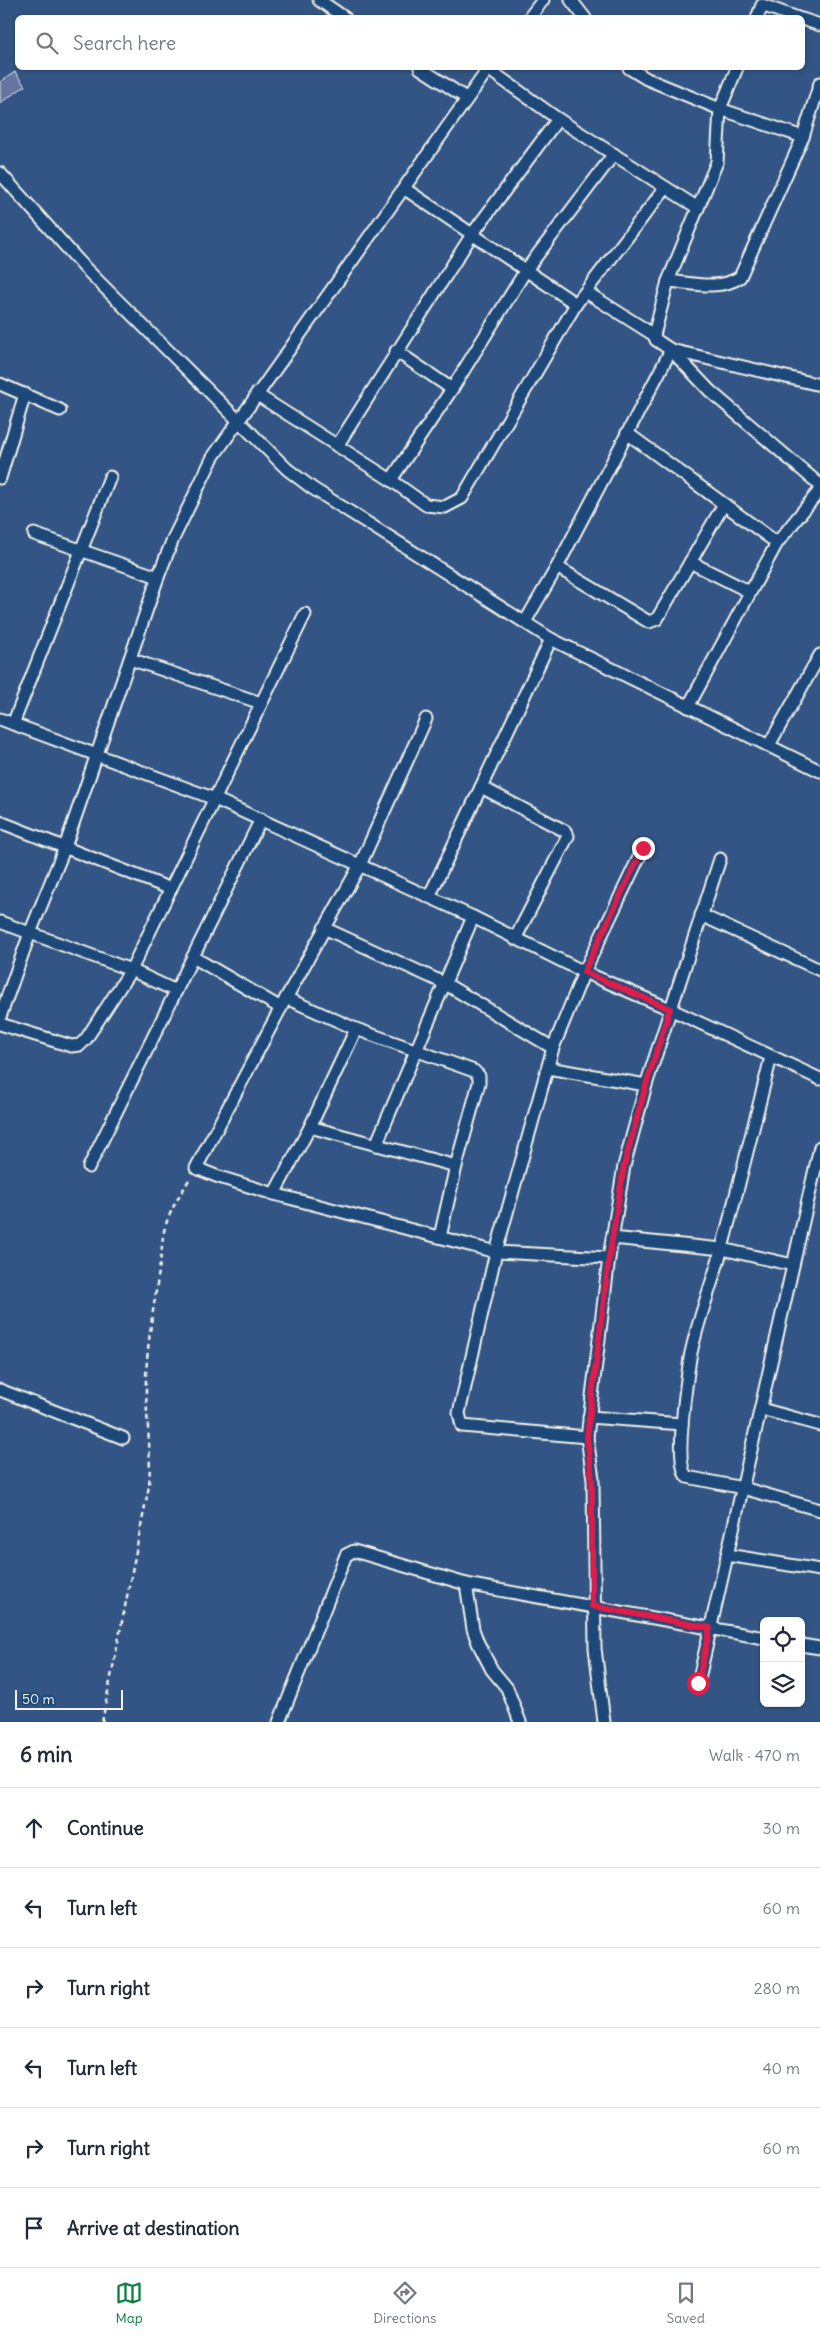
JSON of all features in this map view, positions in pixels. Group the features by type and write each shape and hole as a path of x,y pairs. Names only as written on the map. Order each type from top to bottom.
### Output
{"street":[{"path":"319,0 341,15"},
{"path":"531,15 543,0"},
{"path":"571,0 583,15"},
{"path":"758,15 763,2 791,15"},
{"path":"805,20 820,25"},
{"path":"423,70 466,98"},
{"path":"0,1017 30,933 65,847 95,755 158,577 192,498 213,457 256,394 405,189 487,70"},
{"path":"491,70 558,118 698,208"},
{"path":"632,70 646,79 720,109 803,137"},
{"path":"654,335 668,281 717,162 720,109 736,70"},
{"path":"668,281 719,285 729,284 740,277 803,137 820,83"},
{"path":"338,446 396,351 473,233 558,118"},
{"path":"391,480 452,389 526,270 614,154"},
{"path":"0,173 85,268 287,469 312,488 551,639 820,771"},
{"path":"256,394 391,480 426,505 445,507 462,498 576,304 665,188"},
{"path":"405,189 576,304"},
{"path":"586,292 654,335 656,340 671,350 710,391 820,485"},
{"path":"525,622 557,567 671,350"},
{"path":"671,350 820,384"},
{"path":"396,351 452,389"},
{"path":"0,384 60,410"},
{"path":"0,478 25,394"},
{"path":"627,433 777,543"},
{"path":"13,724 110,476"},
{"path":"688,707 777,543 820,490"},
{"path":"557,567 651,622 657,619 724,504"},
{"path":"34,534 158,577"},
{"path":"690,562 750,592"},
{"path":"0,1024 71,1046 80,1045 131,970 305,614"},
{"path":"429,897 551,639"},
{"path":"769,745 820,655"},
{"path":"130,659 262,703"},
{"path":"0,719 215,799 261,819 473,917 584,972 670,1009 820,1079"},
{"path":"426,719 360,865 283,1003 196,1168 274,1194 496,1252 609,1258"},
{"path":"481,787 565,831 568,836 515,939"},
{"path":"89,1167 261,819"},
{"path":"0,822 171,889"},
{"path":"587,1437 462,1426 459,1413 496,1252 552,1048 584,972 643,848"},
{"path":"604,1722 599,1700 592,1606 592,1479 587,1437 609,1258 624,1166 646,1085 720,860"},
{"path":"701,915 820,970"},
{"path":"376,1145 414,1051 473,917"},
{"path":"0,922 131,970 176,991"},
{"path":"324,928 444,983 552,1048"},
{"path":"193,957 283,1003 474,1071 479,1076 479,1083 456,1166 440,1237"},
{"path":"274,1194 310,1127 356,1029"},
{"path":"771,1057 722,1249 691,1356 682,1424 683,1473 687,1477 742,1488 820,1510"},
{"path":"548,1068 646,1085"},
{"path":"310,1127 456,1166"},
{"path":"698,1683 820,1147"},
{"path":"808,1200 820,1204"},
{"path":"612,1238 722,1249 793,1265"},
{"path":"0,1390 123,1438"},
{"path":"760,1408 820,1425"},
{"path":"589,1417 682,1424"},
{"path":"280,1722 346,1555 354,1551 466,1584 760,1637"},
{"path":"727,1555 820,1570"},
{"path":"466,1584 473,1629 478,1643 492,1670 507,1688 520,1722"},
{"path":"805,1646 820,1648"}],"path":[{"path":"102,1722 149,1486 151,1459 146,1379 147,1352 163,1236 173,1207 196,1168"}],"building":[{"path":"15,72 25,86 0,103 0,82"}],"route":[{"path":"643,848 584,972 670,1009 646,1085 624,1166 609,1258 587,1437 592,1479 592,1606 710,1628 698,1683"}]}
